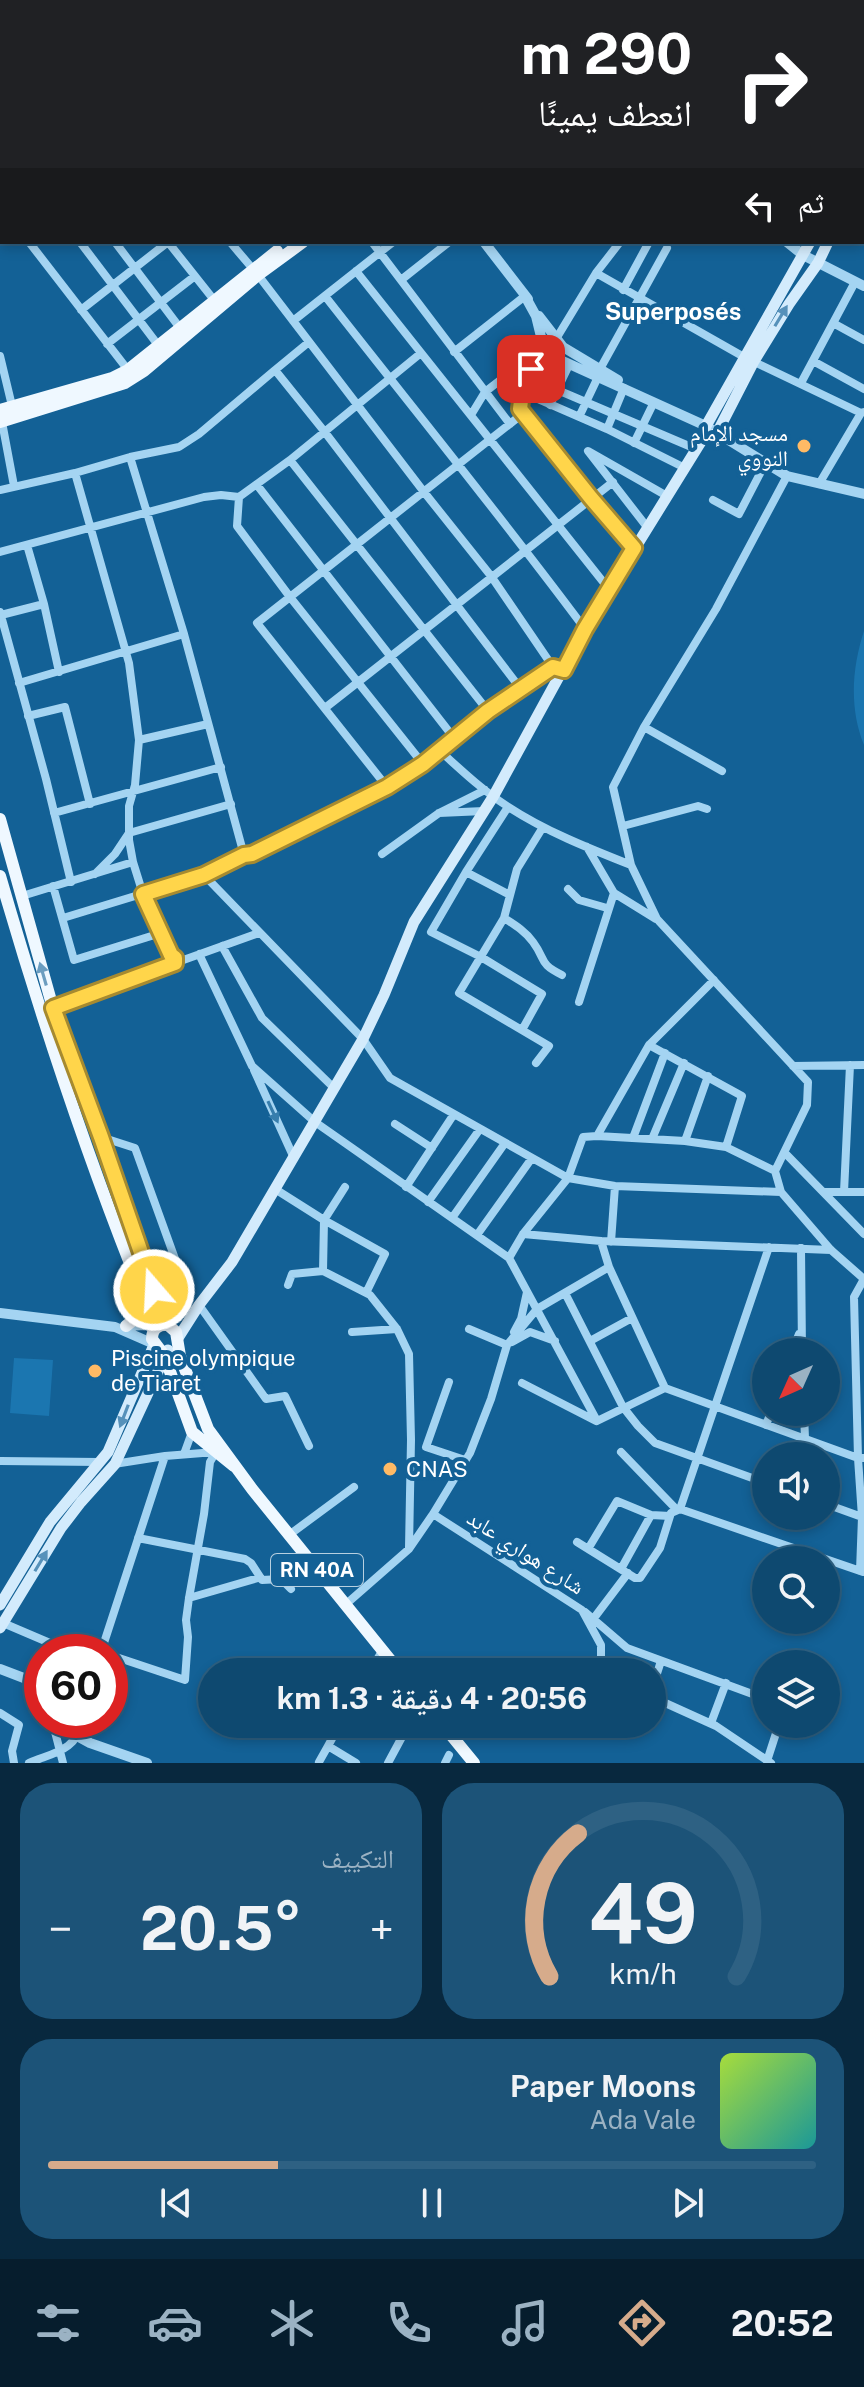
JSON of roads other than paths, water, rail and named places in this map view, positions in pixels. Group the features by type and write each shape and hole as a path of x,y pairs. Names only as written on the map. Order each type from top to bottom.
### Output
{"main road":[{"path":"6,416 125,383 144,371 288,244"},
{"path":"6,416 128,370 214,300 300,244"},
{"path":"160,1348 174,1346 199,1305 232,1262 294,1158 363,1039 414,922 484,811 489,794 558,668 711,429 809,244"},
{"path":"749,359 818,263 827,244"},
{"path":"0,819 53,1008 101,1137 162,1326"},
{"path":"0,876 39,1011 148,1308 162,1326 176,1332 177,1339"},
{"path":"192,1432 160,1348 152,1335 199,1305"},
{"path":"120,1327 148,1308"},
{"name":"RN 40A","path":"177,1339 180,1356 208,1429 234,1466 388,1658"},
{"path":"0,1605 50,1522 101,1462 160,1348"},
{"path":"1,1625 61,1528 115,1464 160,1348"},
{"name":"RN 40A","path":"192,1432 234,1466"},
{"path":"453,1738 474,1763"}],"street":[{"path":"31,244 128,370"},
{"path":"82,244 158,345"},
{"path":"116,244 180,328"},
{"path":"81,310 166,244"},
{"path":"170,244 214,300"},
{"path":"63,918 204,875 387,787 423,764 520,688 558,668 491,576 232,244"},
{"path":"373,244 510,424"},
{"path":"293,321 390,244"},
{"path":"401,280 446,244"},
{"path":"486,244 563,347 599,373 711,429 787,476 864,494"},
{"path":"471,415 485,392 556,339 596,273 618,244"},
{"path":"623,290 648,244"},
{"path":"789,244 803,255 859,284 833,323 801,383"},
{"path":"579,417 638,298 667,248"},
{"path":"356,271 608,588"},
{"path":"596,273 749,359 862,413 819,484"},
{"path":"107,344 195,276"},
{"path":"325,296 526,549 585,629"},
{"path":"454,352 525,296"},
{"path":"387,787 257,623 516,419 527,377 544,350 536,316 525,296"},
{"path":"833,323 864,340"},
{"path":"0,490 170,450 188,443 309,342"},
{"path":"544,350 569,365 599,373 654,402"},
{"path":"0,552 204,497 239,497 290,460 421,353"},
{"path":"0,356 14,486"},
{"path":"813,361 864,389"},
{"path":"550,405 569,365"},
{"path":"275,370 520,688"},
{"path":"527,377 642,426 699,444"},
{"path":"607,429 624,388"},
{"path":"522,392 685,468"},
{"path":"634,443 654,402"},
{"path":"520,409 634,548"},
{"path":"647,527 588,451 667,496"},
{"path":"130,457 184,634 244,855"},
{"path":"290,460 488,711"},
{"path":"713,500 739,514 766,462"},
{"path":"75,473 127,653 139,740 129,806 133,862 171,961"},
{"path":"657,919 631,865 613,787 644,727 716,609 787,476"},
{"path":"325,708 613,482"},
{"path":"257,485 454,738"},
{"path":"239,497 237,526 423,764"},
{"path":"27,545 59,672"},
{"path":"44,604 0,614 71,882"},
{"path":"19,683 184,634"},
{"path":"28,716 65,707 90,804"},
{"path":"139,740 208,724"},
{"path":"644,727 722,771"},
{"path":"439,750 508,807 543,827 631,865"},
{"path":"54,813 221,767"},
{"path":"382,854 439,813 489,794"},
{"path":"95,874 115,854 129,833 231,804"},
{"path":"623,826 698,806 707,809"},
{"path":"508,807 431,932 481,957 542,994 522,1030"},
{"path":"439,813 484,811"},
{"path":"536,1063 549,1046 459,993 504,918 517,869 543,827"},
{"path":"587,847 614,893 657,919 808,1082 807,1105 775,1171 781,1192 831,1250 864,1279 859,1297 862,1572 676,1511 651,1515 617,1501 588,1549"},
{"path":"22,896 133,862"},
{"path":"466,872 508,894"},
{"path":"204,875 363,1039 390,1078 568,1178 615,1186 781,1192"},
{"path":"53,886 74,960 161,933"},
{"path":"436,886 452,896"},
{"path":"568,889 579,900 607,908"},
{"path":"579,1002 614,893"},
{"path":"504,918 525,932 536,945 546,967 562,975"},
{"path":"53,1008 171,961 259,933"},
{"path":"222,946 262,1018 334,1088"},
{"path":"199,954 294,1158"},
{"path":"597,1136 649,1045 714,980"},
{"path":"649,1045 742,1096 726,1147"},
{"path":"633,1138 665,1053"},
{"path":"652,1139 684,1063"},
{"path":"844,1192 850,1065"},
{"path":"793,1066 864,1065"},
{"path":"252,1066 315,1122 509,1258 597,1421"},
{"path":"685,1141 708,1076"},
{"path":"406,1187 454,1114"},
{"path":"395,1124 432,1148"},
{"path":"428,1202 480,1129"},
{"path":"101,1137 135,1148 187,1292"},
{"path":"509,1258 523,1234 568,1178 583,1137 685,1141 726,1147 775,1171"},
{"path":"452,1218 505,1143"},
{"path":"785,1153 864,1234"},
{"path":"477,1235 532,1158"},
{"path":"615,1186 606,1242 609,1267 665,1388 752,1420"},
{"path":"323,1271 324,1220 345,1187"},
{"path":"275,1189 385,1254 366,1293"},
{"path":"825,1192 864,1192"},
{"path":"523,1234 606,1242 831,1250"},
{"path":"577,1542 635,1578 643,1576 660,1548 696,1459 769,1247"},
{"path":"801,1248 801,1338"},
{"path":"507,1345 537,1309 609,1267"},
{"path":"288,1285 292,1274 323,1271 366,1293 397,1329 409,1354 409,1549"},
{"path":"345,1605 409,1549 465,1460 491,1399 507,1345 521,1319 527,1291"},
{"path":"565,1293 623,1407 655,1443 752,1478"},
{"path":"199,1305 266,1399 285,1396 309,1446"},
{"path":"0,1313 120,1327 162,1326"},
{"path":"590,1341 632,1318"},
{"path":"120,1327 160,1348"},
{"path":"797,1338 801,1328"},
{"path":"352,1332 397,1329"},
{"path":"469,1329 507,1345"},
{"path":"507,1345 530,1332 555,1341"},
{"path":"449,1382 426,1447 465,1460"},
{"path":"522,1383 597,1421"},
{"path":"597,1421 665,1388"},
{"path":"769,1426 861,1458"},
{"path":"805,1426 805,1439"},
{"path":"184,1454 192,1432"},
{"path":"0,1461 115,1464 216,1452"},
{"path":"128,1661 185,1680 186,1620 210,1462 216,1452"},
{"path":"621,1452 676,1511"},
{"path":"107,1634 165,1456"},
{"path":"289,1535 354,1487"},
{"path":"840,1509 862,1517"},
{"name":"شارع هواري عابد","path":"410,1510 420,1521 431,1517 582,1610 595,1632 602,1650 601,1658"},
{"path":"594,1618 625,1571 651,1515"},
{"path":"138,1538 245,1559 251,1563 258,1578"},
{"path":"189,1598 258,1578 281,1579 291,1589"},
{"path":"582,1610 627,1648 653,1658"},
{"path":"1,1625 24,1636"},
{"path":"602,1650 613,1636"},
{"path":"378,1658 382,1651"},
{"path":"666,1663 752,1693"},
{"path":"0,1669 24,1678"},
{"path":"711,1723 726,1683"},
{"path":"666,1703 711,1723 769,1762 775,1738"},
{"path":"0,1713 19,1725 12,1751 14,1763"},
{"path":"57,1738 63,1763"},
{"path":"29,1763 61,1751 78,1738"},
{"path":"81,1738 147,1763"},
{"path":"319,1762 332,1738"},
{"path":"388,1763 401,1738"},
{"path":"328,1746 356,1763"}],"place":[{"name":"مسجد الإمام النووي","path":"804,446"},
{"name":"Piscine olympique de Tiaret","path":"95,1371"},
{"name":"CNAS","path":"390,1469"}],"district":[{"name":"Superposés","path":"673,312"}]}
